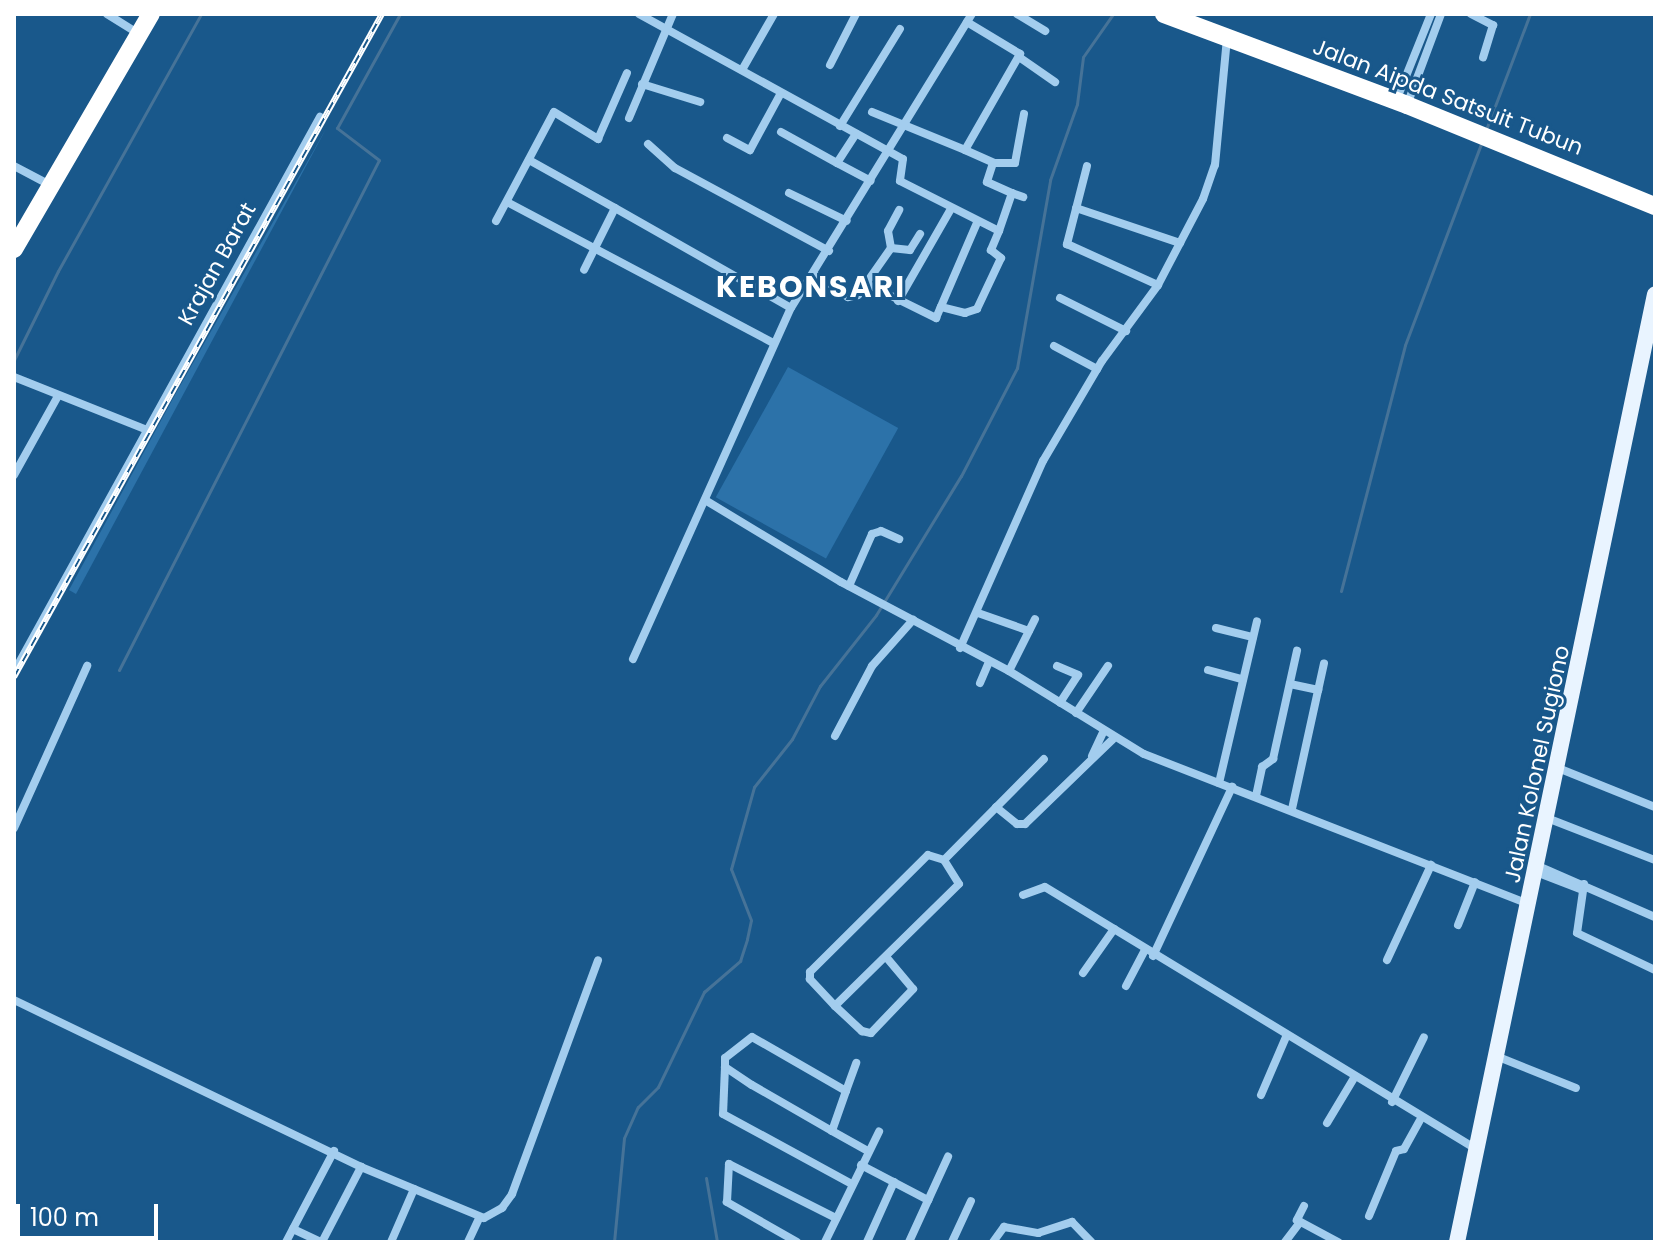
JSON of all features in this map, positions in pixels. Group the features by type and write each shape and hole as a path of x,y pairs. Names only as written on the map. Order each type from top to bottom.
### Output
{"highway":[{"path":"14,249 151,14"},
{"name":"Jalan Aipda Satsuit Tubun","path":"1164,14 1402,103 1655,206"},
{"name":"Jalan Aipda Satsuit Tubun","path":"1624,191 1655,191"}],"main road":[{"name":"Jalan Kolonel Sugiono","path":"1458,1241 1655,294"}],"street":[{"path":"107,14 139,34"},
{"path":"639,14 905,161 900,181 977,223 999,231"},
{"path":"629,118 673,14"},
{"path":"742,70 774,14"},
{"path":"830,65 856,14"},
{"path":"1017,14 1045,31"},
{"path":"1402,103 1431,14"},
{"path":"1402,103 1441,14"},
{"path":"1471,14 1493,25 1483,57"},
{"path":"633,659 791,308 970,18 1018,51 1019,57 965,150"},
{"path":"840,126 900,29"},
{"path":"960,648 978,613 1028,491 1097,369 1158,285 1215,165 1227,37"},
{"path":"1019,57 1055,82"},
{"path":"496,221 556,111 598,139 627,73"},
{"path":"642,84 700,102"},
{"path":"727,138 750,150 781,93"},
{"path":"872,112 993,163 1018,160 1024,114"},
{"name":"Krajan Barat","path":"14,670 320,117"},
{"path":"781,132 871,181"},
{"path":"837,163 856,134"},
{"path":"648,144 675,168 829,251"},
{"path":"529,160 791,308"},
{"path":"993,163 987,182 1023,197"},
{"path":"14,166 51,186"},
{"path":"1087,166 1067,234 1071,248 1158,285"},
{"path":"789,193 847,221"},
{"path":"941,307 965,313 977,309 1001,256 991,250 1012,193"},
{"path":"507,202 593,251 773,343"},
{"path":"584,270 615,208"},
{"path":"1076,208 1180,243"},
{"path":"898,301 951,209"},
{"path":"813,274 848,297 869,285 891,248 888,234 899,210"},
{"path":"869,285 934,319 977,223"},
{"path":"891,248 910,250 920,234"},
{"path":"1060,298 1126,331"},
{"path":"1054,346 1097,369"},
{"path":"14,377 145,429"},
{"path":"14,475 58,396"},
{"path":"705,500 849,586 960,648 1009,671 1113,739 1529,904"},
{"path":"849,586 875,531 899,539"},
{"path":"978,613 1029,631"},
{"path":"1009,671 1035,619"},
{"path":"835,736 872,666 913,620"},
{"path":"1219,783 1257,621"},
{"path":"1216,628 1253,637"},
{"path":"1256,796 1262,767 1273,759 1297,651"},
{"path":"980,683 989,662"},
{"path":"1292,809 1324,663"},
{"path":"14,828 87,666"},
{"path":"1057,666 1078,675 1060,703"},
{"path":"1076,713 1108,666"},
{"path":"1208,670 1241,679"},
{"path":"1290,684 1318,690"},
{"path":"1092,756 1103,732"},
{"path":"996,807 1017,824 1025,824 1113,739"},
{"path":"944,860 1044,759"},
{"path":"1558,768 1655,807"},
{"path":"1126,986 1149,953 1232,787"},
{"path":"1547,818 1655,860"},
{"path":"835,1006 959,884 944,860 928,855 810,972 810,979 835,1006 862,1031 871,1033 913,989 887,958"},
{"path":"1387,960 1431,865"},
{"path":"1537,869 1655,917"},
{"path":"1458,925 1475,882"},
{"path":"1023,895 1045,887 1420,1120 1477,1150"},
{"path":"1583,887 1579,935 1655,970"},
{"path":"1083,973 1114,929"},
{"path":"468,1242 479,1218 502,1208 512,1194 598,960"},
{"path":"14,1000 334,1151 361,1167 479,1218"},
{"path":"846,1091 752,1037 725,1058 723,1114 852,1184"},
{"path":"1261,1095 1286,1037"},
{"path":"1392,1102 1424,1037"},
{"path":"1496,1056 1576,1088"},
{"path":"832,1131 856,1063"},
{"path":"725,1067 868,1151"},
{"path":"1327,1123 1354,1078"},
{"path":"1369,1216 1396,1151 1404,1149 1420,1120"},
{"path":"825,1242 879,1132"},
{"path":"286,1242 334,1151"},
{"path":"909,1242 948,1157"},
{"path":"797,1242 727,1202 729,1164 836,1218"},
{"path":"861,1165 928,1200"},
{"path":"293,1229 322,1242 361,1167"},
{"path":"867,1242 894,1182"},
{"path":"391,1242 414,1189"},
{"path":"952,1242 971,1201"},
{"path":"1304,1206 1297,1213 1300,1222 1338,1242"},
{"path":"993,1242 998,1232 1011,1226 1036,1238 1072,1222 1091,1242"},
{"path":"1285,1242 1300,1222"}],"shaded area":[{"path":"327,127 76,594 69,590 176,393"},
{"path":"788,367 898,428 826,558 716,497"}],"waterway":[{"path":"14,360 58,271 201,14"},
{"path":"119,670 379,160 337,128 400,14"},
{"path":"614,1242 624,1138 638,1107 658,1087 704,992 740,961 747,939 751,920 731,869 754,787 792,739 820,686 876,615 961,476 1017,368 1050,180 1077,104 1083,57 1113,14"},
{"path":"1487,127 1530,14"},
{"path":"1341,591 1405,345 1481,144"},
{"path":"706,1178 717,1242"}],"railway":[{"path":"14,677 382,14"}],"district":[{"name":"KEBONSARI","path":"811,287"}]}
